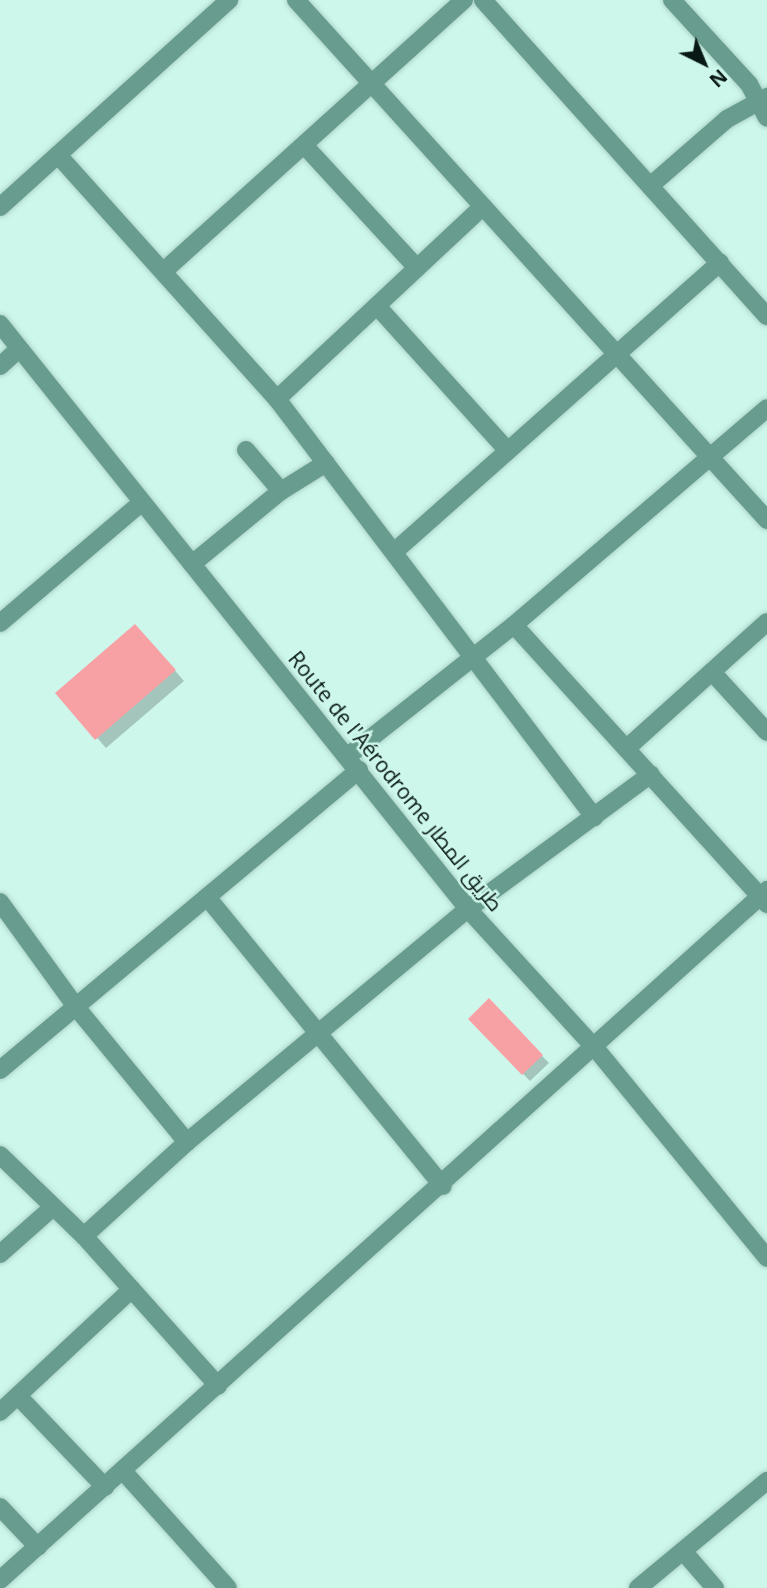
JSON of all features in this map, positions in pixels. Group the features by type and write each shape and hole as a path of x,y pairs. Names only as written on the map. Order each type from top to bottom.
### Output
{"street":[{"path":"0,207 229,0"},
{"path":"296,0 767,520"},
{"path":"165,270 464,0"},
{"path":"483,0 767,316"},
{"path":"672,0 763,98 767,118"},
{"path":"650,186 717,127 763,98"},
{"path":"304,145 417,268"},
{"path":"58,155 165,270 277,399 594,817"},
{"path":"277,399 483,206"},
{"path":"394,552 720,263"},
{"path":"377,306 509,451"},
{"name":"Route de l'Aérodrome طريق المطار","path":"0,324 18,350 468,909 596,1049 767,1258"},
{"path":"0,366 18,350"},
{"path":"0,1070 207,897 472,658 767,408"},
{"path":"246,450 281,491"},
{"path":"192,564 281,491 326,463"},
{"path":"0,623 141,503"},
{"path":"627,748 767,622"},
{"path":"0,1580 765,897 514,625"},
{"path":"712,672 767,732"},
{"path":"84,1236 187,1142 468,909 651,774"},
{"path":"207,897 443,1186"},
{"path":"0,902 76,1007 187,1142"},
{"path":"0,1155 84,1236 218,1386"},
{"path":"0,1254 52,1208"},
{"path":"0,1412 132,1289"},
{"path":"18,1396 105,1487"},
{"path":"123,1471 228,1588"},
{"path":"638,1588 767,1481"},
{"path":"0,1507 37,1547"},
{"path":"683,1550 715,1588"}],"building":[{"path":"135,624 176,670 95,740 55,693"},
{"path":"489,998 543,1055 522,1075 468,1019"}]}
